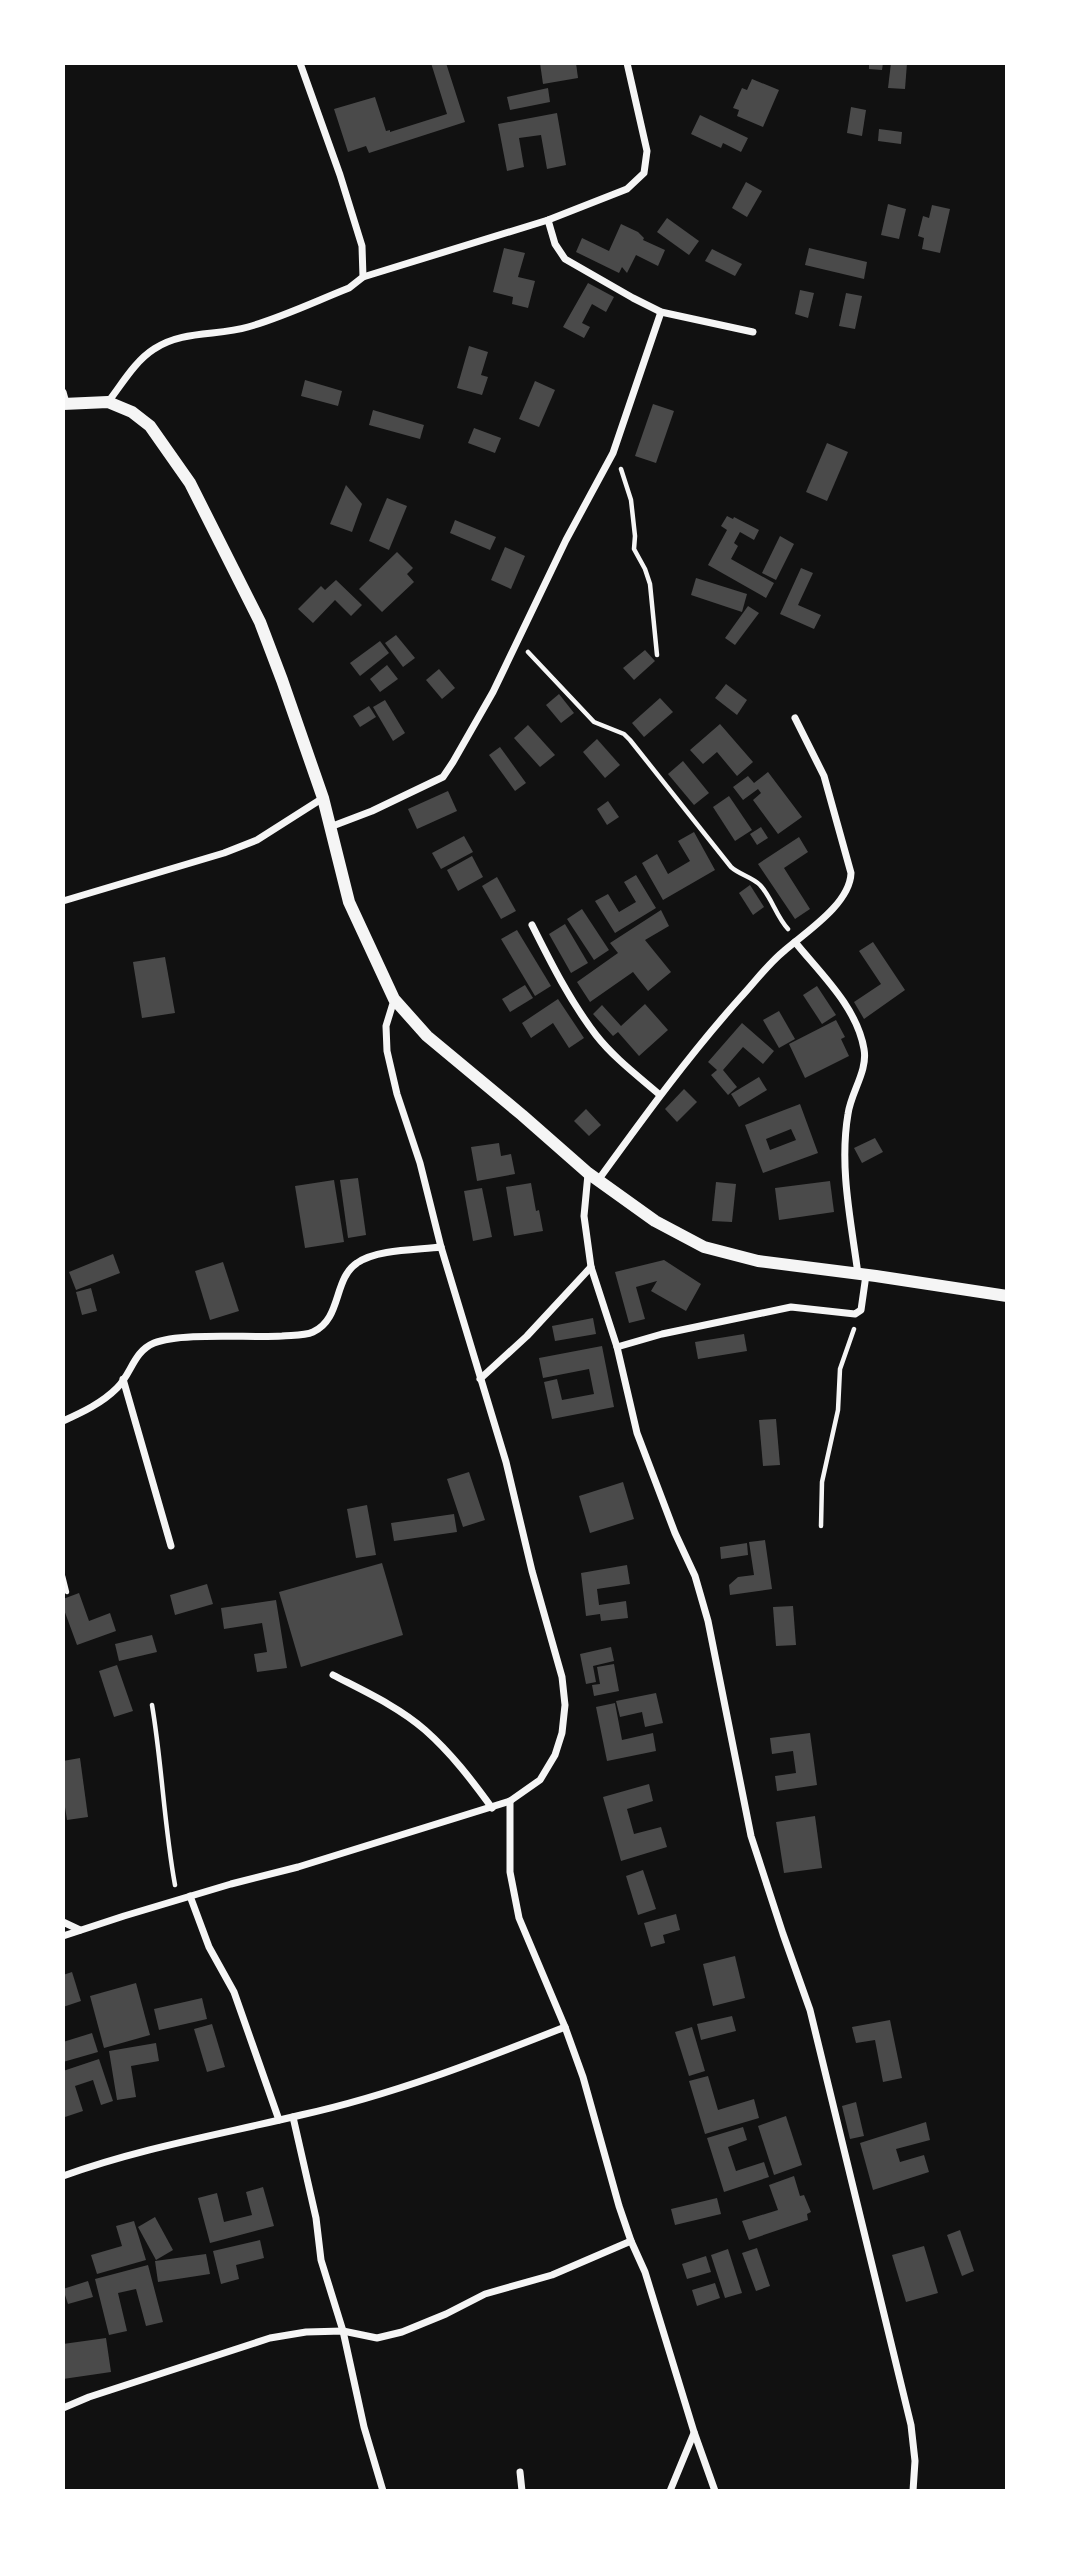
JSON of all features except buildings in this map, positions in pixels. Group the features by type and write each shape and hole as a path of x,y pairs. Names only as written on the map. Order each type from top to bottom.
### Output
{"street":[{"path":"300,63 362,246 363,278"},
{"path":"108,402 146,355 157,347 192,335 248,327 349,288 363,278 548,220 627,189 644,173 647,151 627,63"},
{"path":"548,220 555,244 565,259 633,298 662,312 753,332"},
{"path":"330,827 372,811 443,777 494,692 566,540 613,453 662,312"},
{"path":"64,399 108,402 132,412 150,426 190,483 260,622 323,798 349,902 394,999 427,1036 594,1176 655,1220 704,1247 758,1261 1007,1296"},
{"path":"795,718 824,776 851,873 851,885 841,900 782,953 707,1035 594,1176 584,1216 591,1267 617,1347 637,1433 675,1533 695,1576 708,1621 751,1836 810,2010 911,2425 915,2461 913,2491"},
{"path":"63,901 246,844 323,798"},
{"path":"533,925 561,982 597,1036 620,1061 660,1095"},
{"path":"617,1347 662,1334 791,1307 855,1314 860,1310 862,1274 844,1170 848,1113 857,1082 863,1073 865,1051 858,1027 838,995 797,941"},
{"path":"63,1936 178,1899 298,1867 492,1808 510,1801 540,1780 555,1755 562,1733 565,1705 562,1677 532,1571 506,1462 441,1247 420,1163 397,1094 387,1051 386,1026 394,999"},
{"path":"63,1421 96,1405 119,1386 138,1354 155,1343 185,1338 252,1338 311,1333 325,1325 338,1298 344,1274 358,1262 376,1255 441,1247"},
{"path":"480,1379 527,1336 591,1267"},
{"path":"124,1379 171,1546"},
{"path":"333,1675 381,1700 424,1728 462,1766 492,1808"},
{"path":"510,1801 510,1872 519,1918 583,2077 631,2241 648,2281 715,2491"},
{"path":"190,1896 204,1937 234,1992 279,2120"},
{"path":"63,1922 81,1930"},
{"path":"63,2176 125,2156 293,2117 401,2087 565,2027"},
{"path":"293,2117 316,2218 321,2260 343,2331 364,2427 383,2491"},
{"path":"63,2408 270,2338 306,2332 343,2331 377,2338 402,2332 485,2294 552,2275 631,2241"},
{"path":"670,2491 694,2432"},
{"path":"520,2472 522,2491"}],"path":[{"path":"613,453 631,500 634,549 650,583 657,655"},
{"path":"518,641 594,722 624,734 631,740 731,867 763,888 778,918 797,941"},
{"path":"821,1526 822,1482 838,1410 840,1369 854,1331 855,1314"},
{"path":"63,1576 67,1592"},
{"path":"152,1704 161,1765 167,1843 178,1899"}]}
